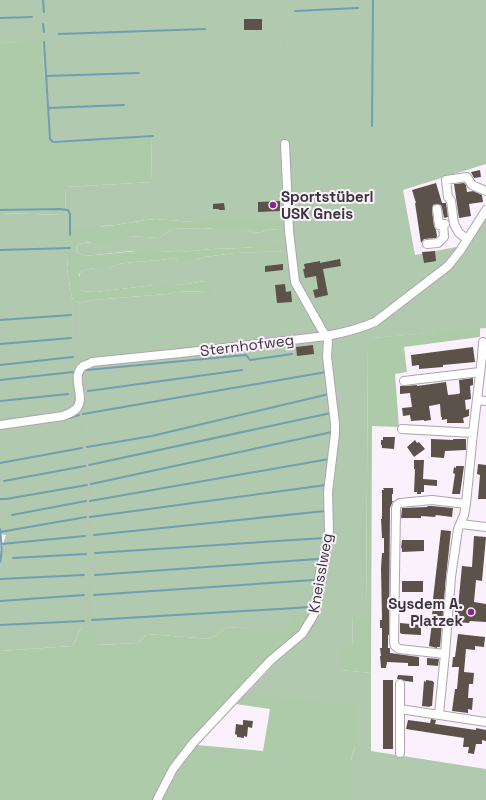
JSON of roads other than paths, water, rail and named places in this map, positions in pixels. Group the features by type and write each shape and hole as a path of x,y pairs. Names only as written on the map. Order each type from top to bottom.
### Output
{"street":[{"path":"285,144 289,231 295,282 326,336"},
{"path":"467,239 459,233 454,224 446,180 467,177 472,185 486,191"},
{"path":"437,209 439,225 454,224"},
{"name":"Sternhofweg","path":"0,424 63,416 72,413 78,408 80,399 78,383 79,373 83,366 92,362 326,336 364,327 375,322 448,266 460,251 486,210"},
{"path":"427,244 438,243 444,237 443,224"},
{"name":"Kneisslweg","path":"157,800 173,770 188,750 271,660 302,634 312,618 316,606 320,572 329,531 329,485 336,434 329,373 328,341 326,336"},
{"path":"439,714 451,577 458,529 464,515 466,504 483,342"},
{"path":"404,381 480,372"},
{"path":"477,400 486,401"},
{"path":"402,429 473,433"},
{"path":"445,654 399,649 395,646 396,508 400,503 432,500 466,504"},
{"path":"461,524 486,528"},
{"path":"400,684 400,754"},
{"path":"400,708 486,722"}],"waterway":[{"path":"43,0 44,12"},
{"path":"372,126 373,0"},
{"path":"295,11 358,8"},
{"path":"0,18 32,17"},
{"path":"43,24 44,32"},
{"path":"59,34 205,29"},
{"path":"44,42 50,139 53,142 153,136"},
{"path":"46,76 139,73"},
{"path":"48,108 124,105"},
{"path":"0,210 68,210 70,214 70,235"},
{"path":"0,250 70,248"},
{"path":"0,320 71,315"},
{"path":"0,344 71,338"},
{"path":"87,370 246,355 250,360 292,354"},
{"path":"0,365 73,357"},
{"path":"88,391 242,370"},
{"path":"0,380 73,372"},
{"path":"83,414 326,372"},
{"path":"0,401 68,394"},
{"path":"87,447 152,436 329,394"},
{"path":"89,465 331,413"},
{"path":"69,418 79,415"},
{"path":"91,484 332,432"},
{"path":"0,463 82,448"},
{"path":"90,501 329,459"},
{"path":"4,481 85,466"},
{"path":"0,499 87,485"},
{"path":"90,517 326,485"},
{"path":"12,515 86,501"},
{"path":"94,535 325,511"},
{"path":"0,532 86,517"},
{"path":"0,529 2,550 0,562"},
{"path":"1,544 85,536"},
{"path":"95,553 324,538"},
{"path":"13,558 86,554"},
{"path":"95,575 318,559"},
{"path":"0,579 84,575"},
{"path":"94,595 314,580"},
{"path":"0,601 84,595"},
{"path":"92,620 311,607"},
{"path":"0,625 84,621"}],"place":[{"name":"Sportstüberl USK Gneis","path":"273,205"},
{"name":"Sysdem A. Platzek","path":"471,612"}]}
